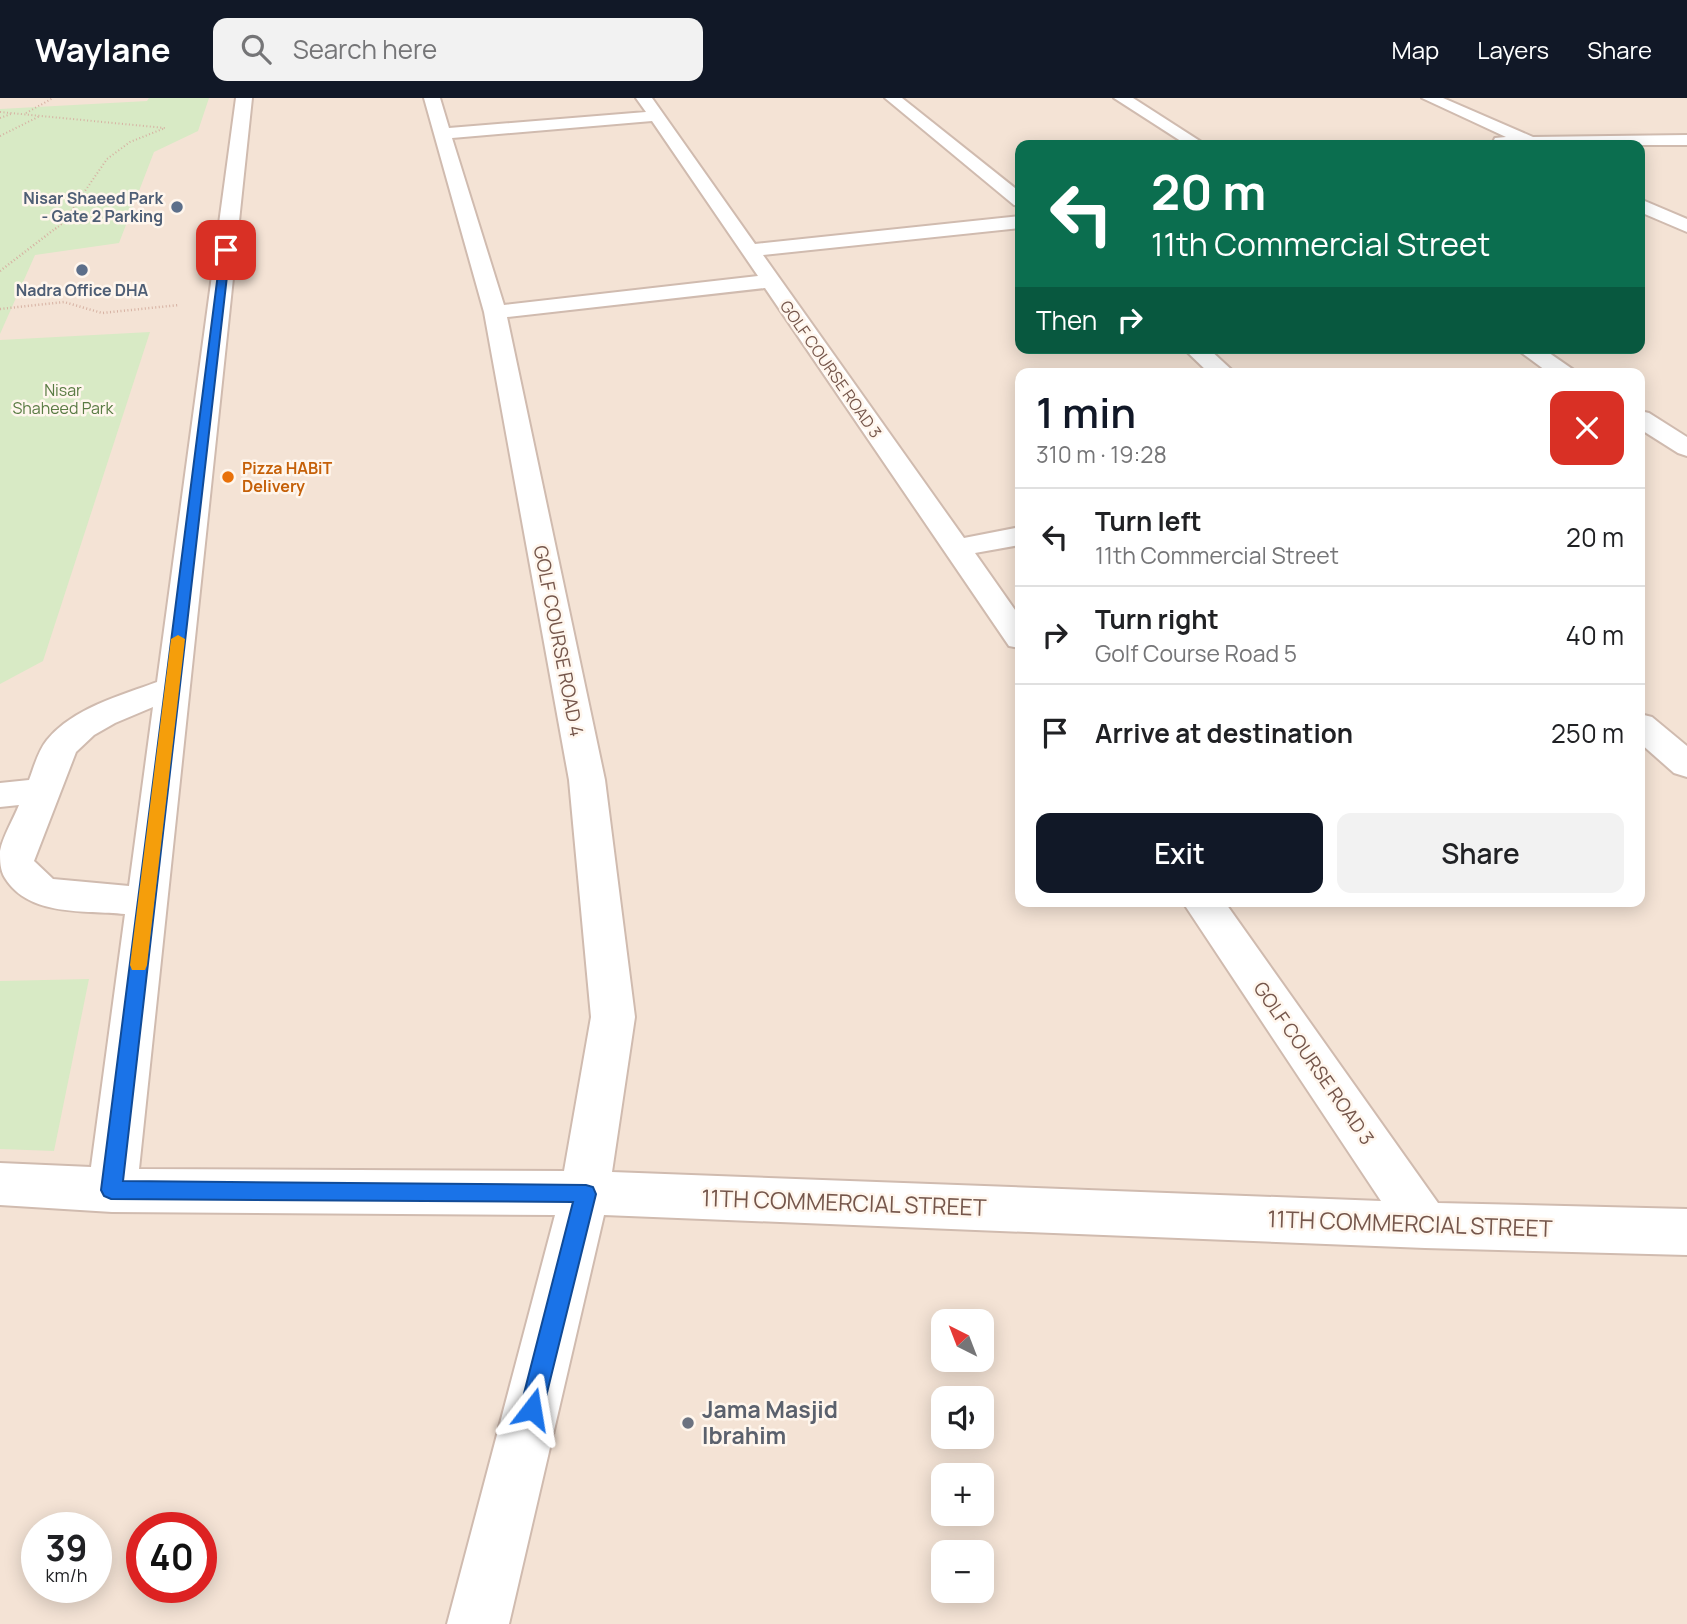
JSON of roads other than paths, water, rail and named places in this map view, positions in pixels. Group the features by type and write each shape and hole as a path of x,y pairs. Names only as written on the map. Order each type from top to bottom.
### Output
{"street":[{"path":"111,1190 244,98"},
{"name":"GOLF COURSE ROAD 4","path":"432,98 495,312 587,780 613,1017 586,1194 478,1624"},
{"path":"893,98 1015,197"},
{"path":"1122,98 1190,140"},
{"path":"1423,101 1526,140"},
{"path":"1423,101 1497,140"},
{"path":"441,134 649,107"},
{"name":"GOLF COURSE ROAD 3","path":"649,107 1015,632"},
{"path":"1645,141 1687,140"},
{"path":"1645,192 1687,211"},
{"path":"1645,207 1687,226"},
{"path":"750,250 1015,223"},
{"path":"495,312 770,282"},
{"path":"1201,354 1217,368"},
{"path":"1536,354 1558,368"},
{"path":"1645,421 1687,448"},
{"path":"957,548 1015,537"},
{"path":"146,902 43,892 25,878 15,862 60,747 82,727 103,715 172,688"},
{"path":"1645,729 1687,765"},
{"path":"0,795 43,790"},
{"name":"GOLF COURSE ROAD 3","path":"1206,907 1425,1225"},
{"name":"11TH COMMERCIAL STREET","path":"0,1184 111,1190 586,1194 1687,1232"}],"place":[{"name":"Nisar Shaeed Park - Gate 2 Parking","path":"177,207"},
{"name":"Nadra Office DHA","path":"82,270"},
{"name":"Pizza HABiT Delivery","path":"228,477"},
{"name":"Jama Masjid Ibrahim","path":"688,1423"}],"park label":[{"name":"Nisar Shaheed Park","path":"63,399"}]}
